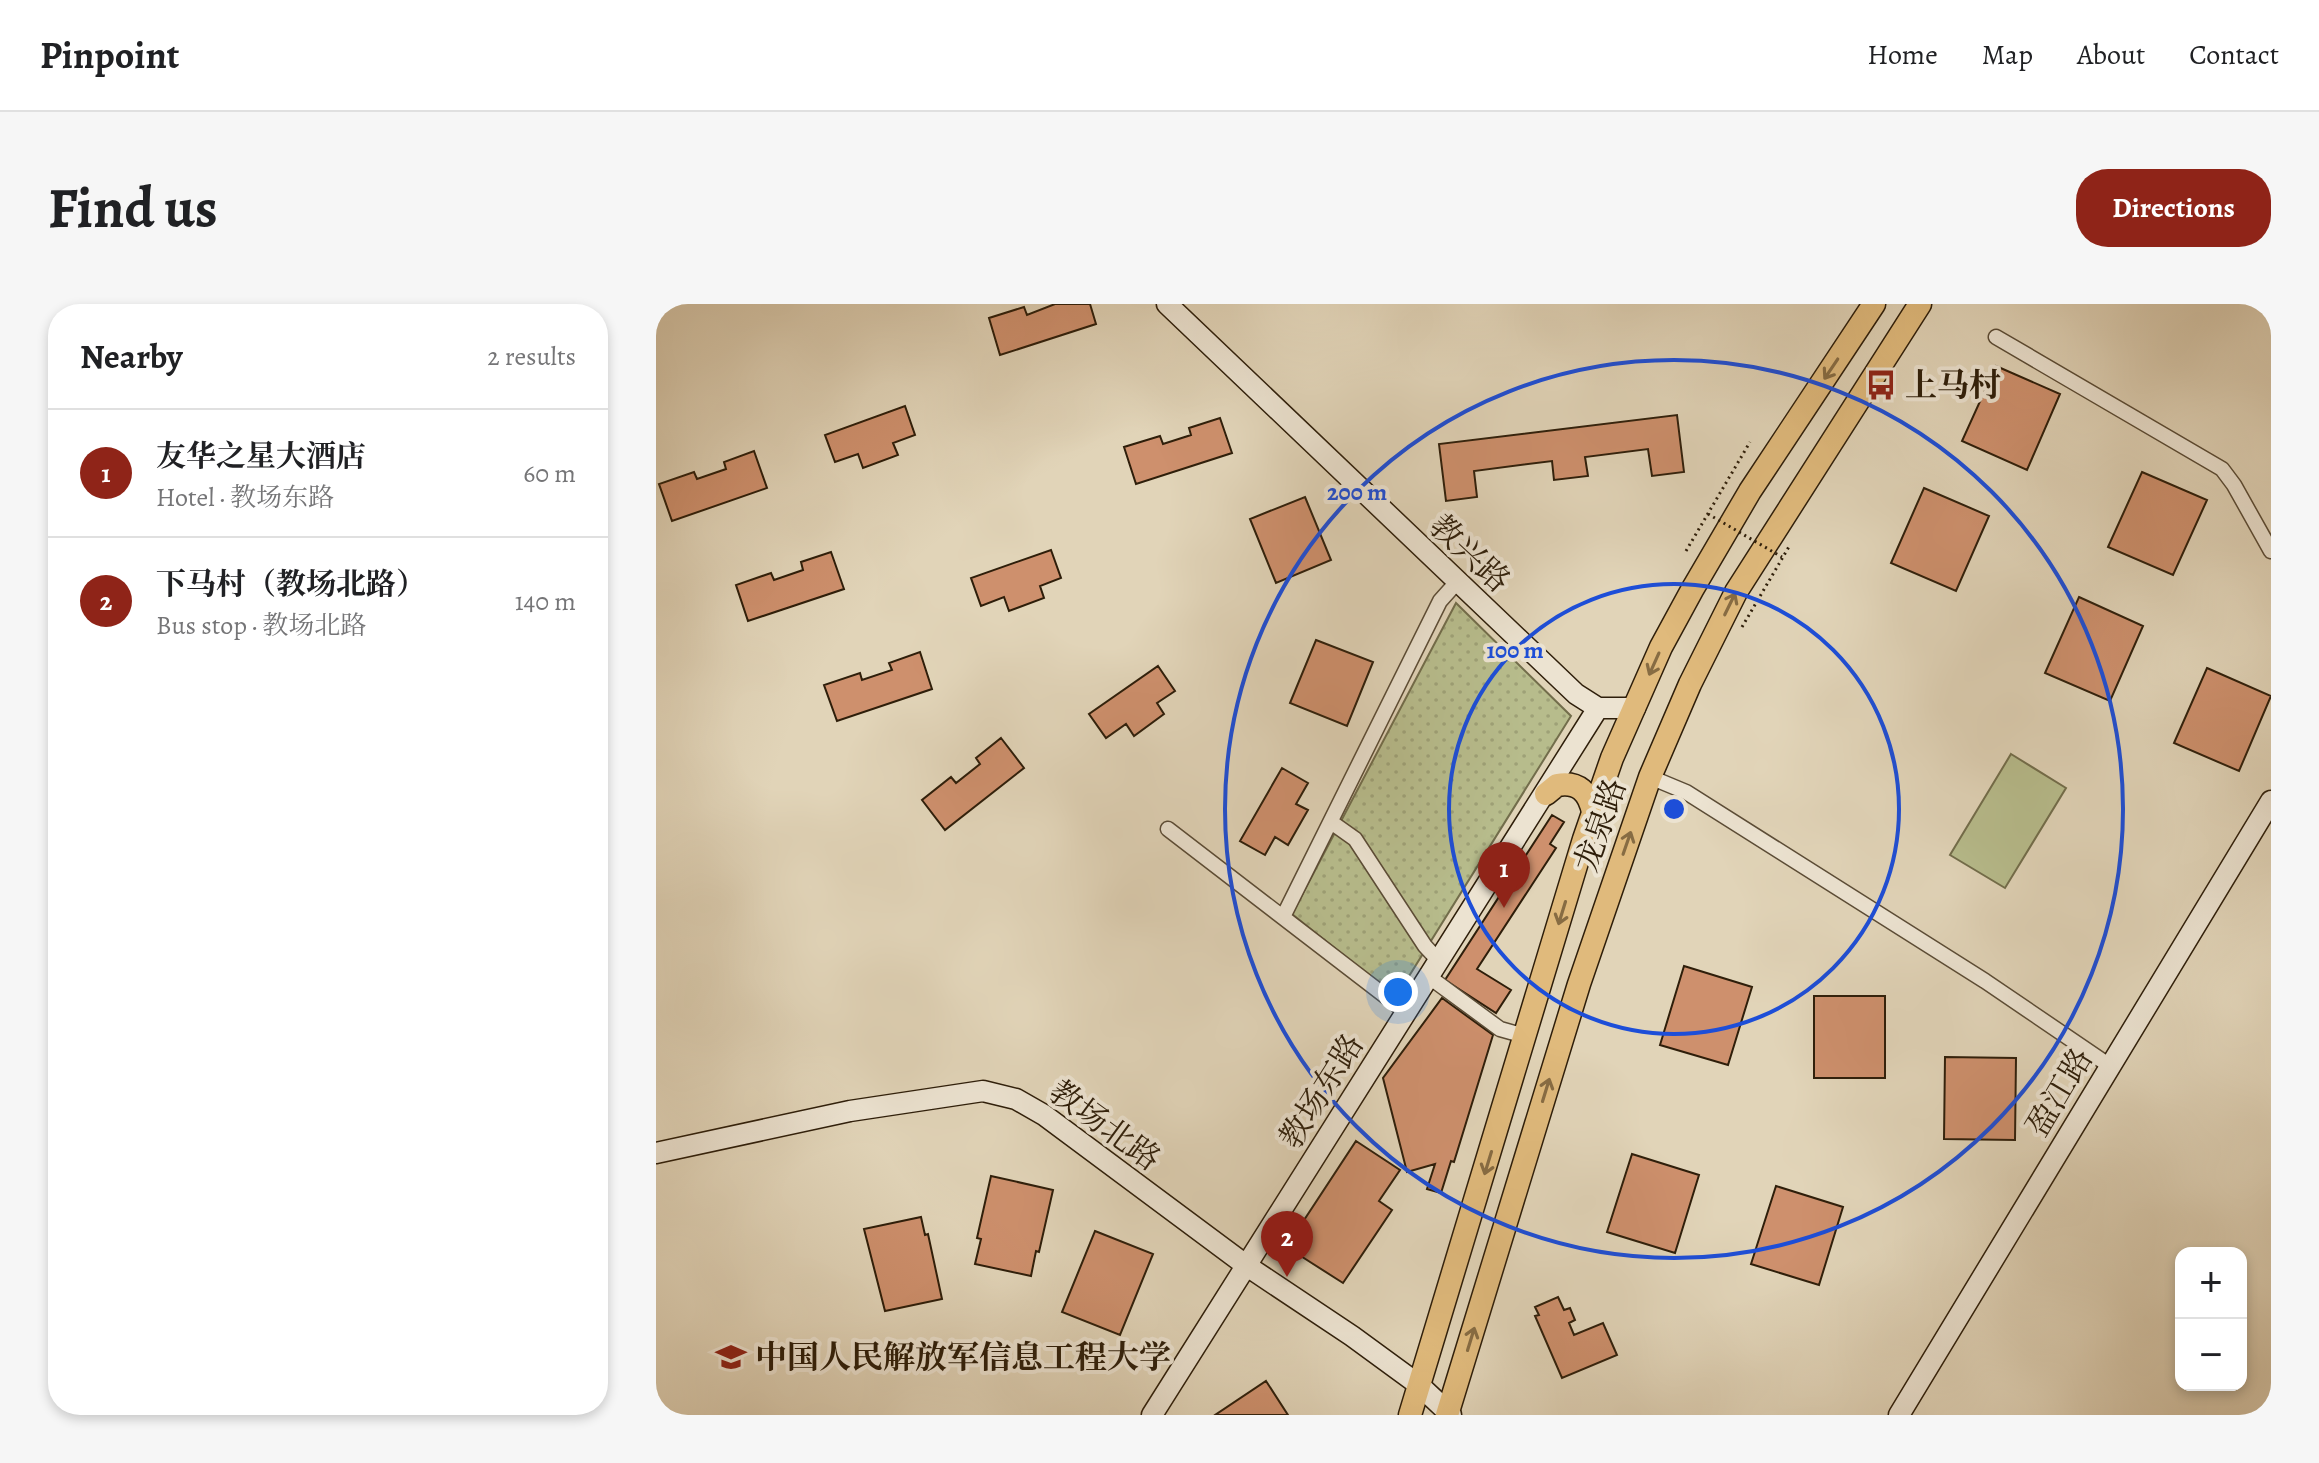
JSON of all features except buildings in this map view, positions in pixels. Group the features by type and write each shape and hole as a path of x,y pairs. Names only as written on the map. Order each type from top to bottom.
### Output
{"main road":[{"name":"龙泉路","path":"1410,1415 1612,758 1661,647 1743,503 1874,304"},
{"name":"龙泉路","path":"1449,1414 1579,984 1650,777 1690,684 1736,592 1920,304"},
{"path":"1546,794 1557,785 1572,784 1588,795 1593,812"}],"street":[{"name":"教兴路","path":"1167,304 1576,694 1598,708"},
{"path":"1996,337 2222,469 2271,551"},
{"path":"1283,917 1440,601 1457,582"},
{"path":"1598,708 1635,708"},
{"name":"教场东路","path":"1152,1415 1598,708"},
{"path":"1650,777 1686,792 1985,981 2110,1066"},
{"name":"盈江路","path":"1899,1415 2271,801"},
{"path":"1331,822 1355,839 1425,946 1433,968 1500,1029 1525,1036"},
{"path":"1168,829 1406,1012"},
{"name":"教场北路","path":"656,1153 850,1111 983,1091 1016,1099 1044,1115 1247,1266 1352,1336 1419,1385 1449,1414"}],"path":[{"path":"1686,551 1750,442"},
{"path":"1708,514 1782,557 1742,627"}],"green space":[{"path":"1456,603 1571,716 1396,997 1292,914"},
{"path":"2011,754 2066,788 2005,888 1950,855"}],"place":[{"name":"上马村","path":"1881,385"},
{"name":"友华之星大酒店","path":"1504,908"},
{"name":"下马村（教场北路）","path":"1287,1277"},
{"name":"中国人民解放军信息工程大学","path":"731,1357"}]}
